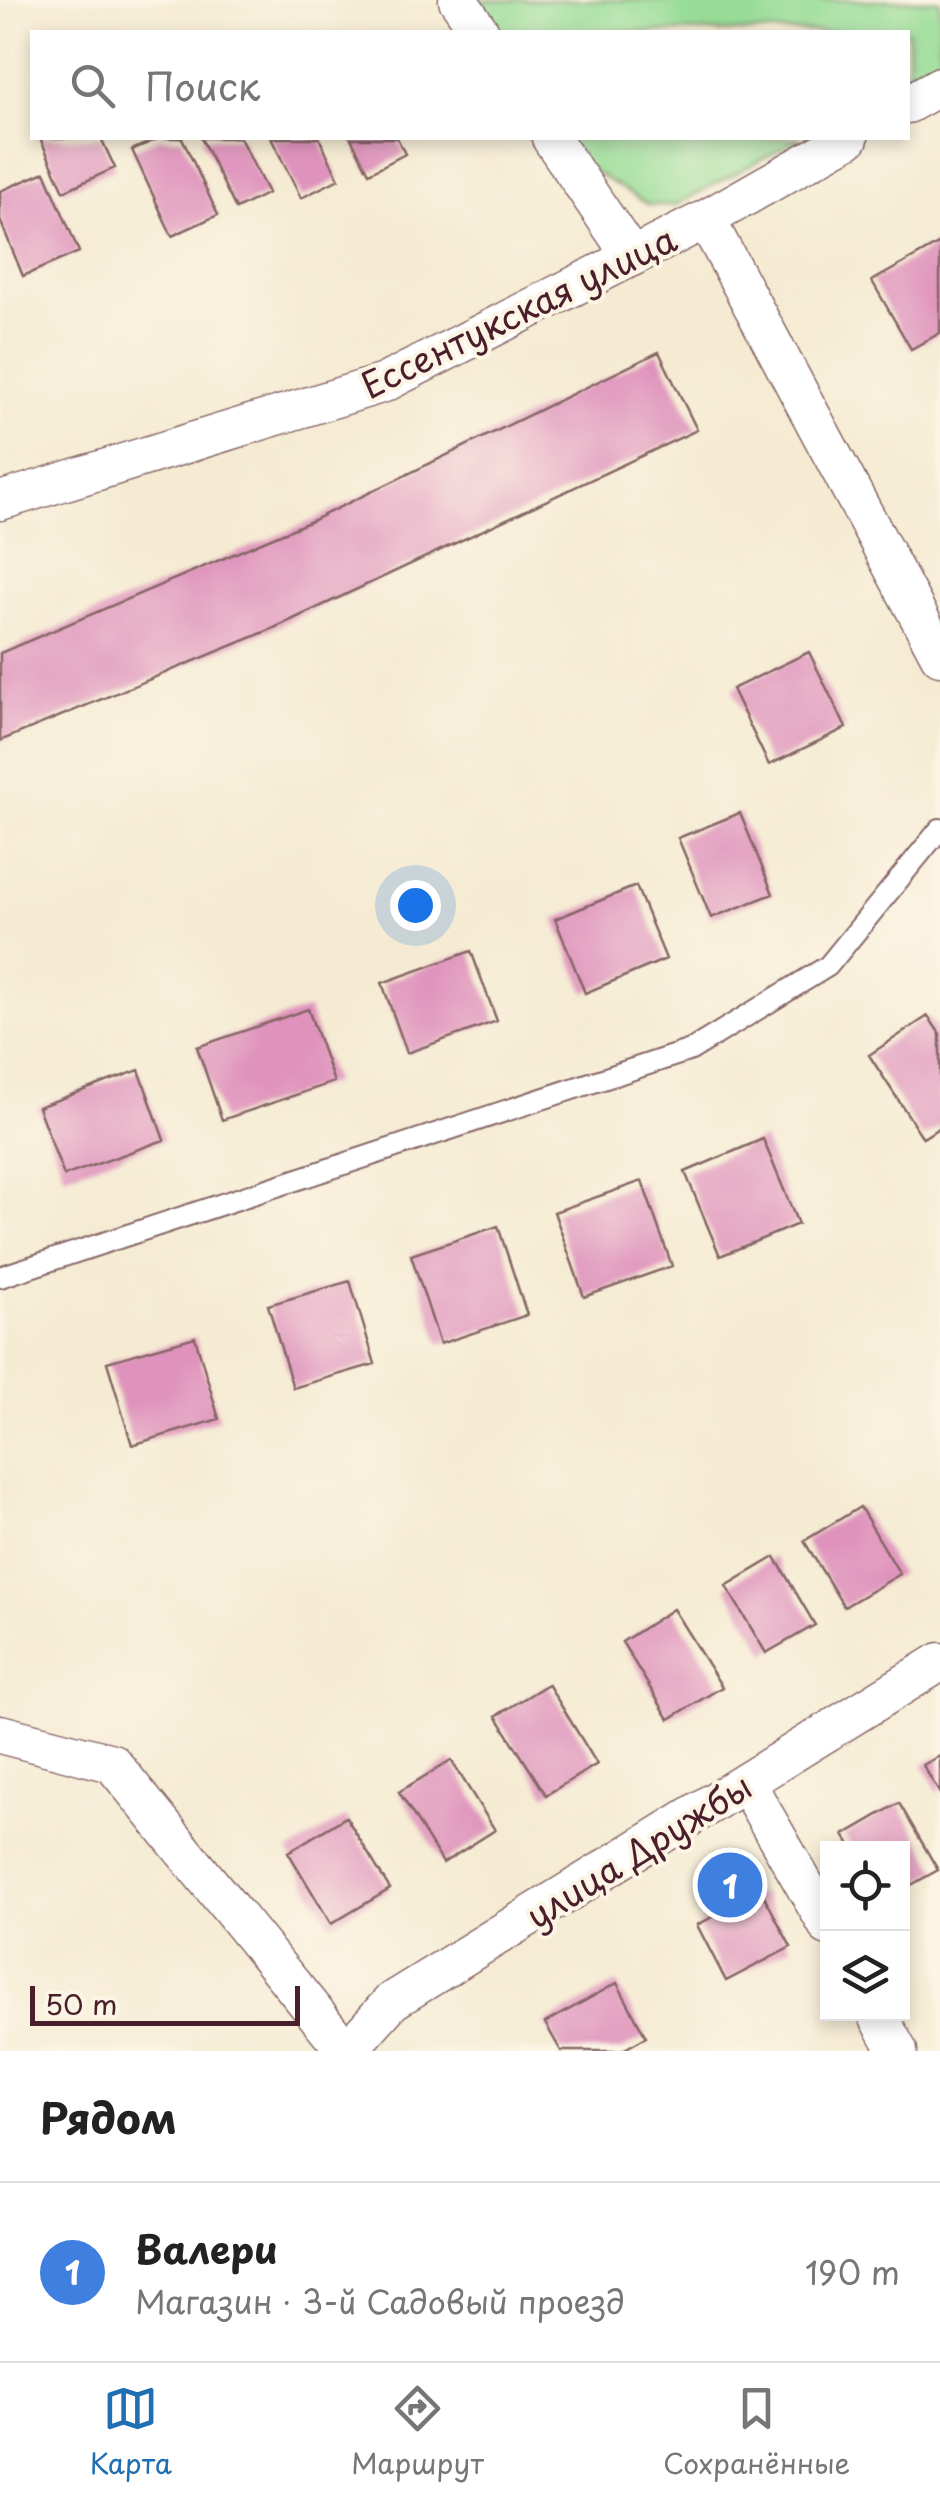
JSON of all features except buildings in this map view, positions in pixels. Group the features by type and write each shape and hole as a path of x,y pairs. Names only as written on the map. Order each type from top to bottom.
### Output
{"street":[{"path":"458,0 479,30"},
{"path":"910,103 940,86"},
{"path":"552,140 632,256"},
{"name":"Ессентукская улица","path":"0,502 384,383 706,219 846,140"},
{"path":"706,219 940,656"},
{"name":"улица Дружбы","path":"347,2051 392,2001 940,1662"},
{"path":"0,1734 112,1763 347,2051"},
{"path":"746,1783 820,1912"},
{"path":"881,2021 898,2051"}],"lane":[{"path":"0,1277 691,1050 828,966 940,829"}],"green space":[{"path":"466,0 940,0 940,60 910,77 910,30 487,30"},
{"path":"560,140 797,140 676,205 649,205 575,160"}],"place":[{"name":"Валери","path":"730,1885"}]}
